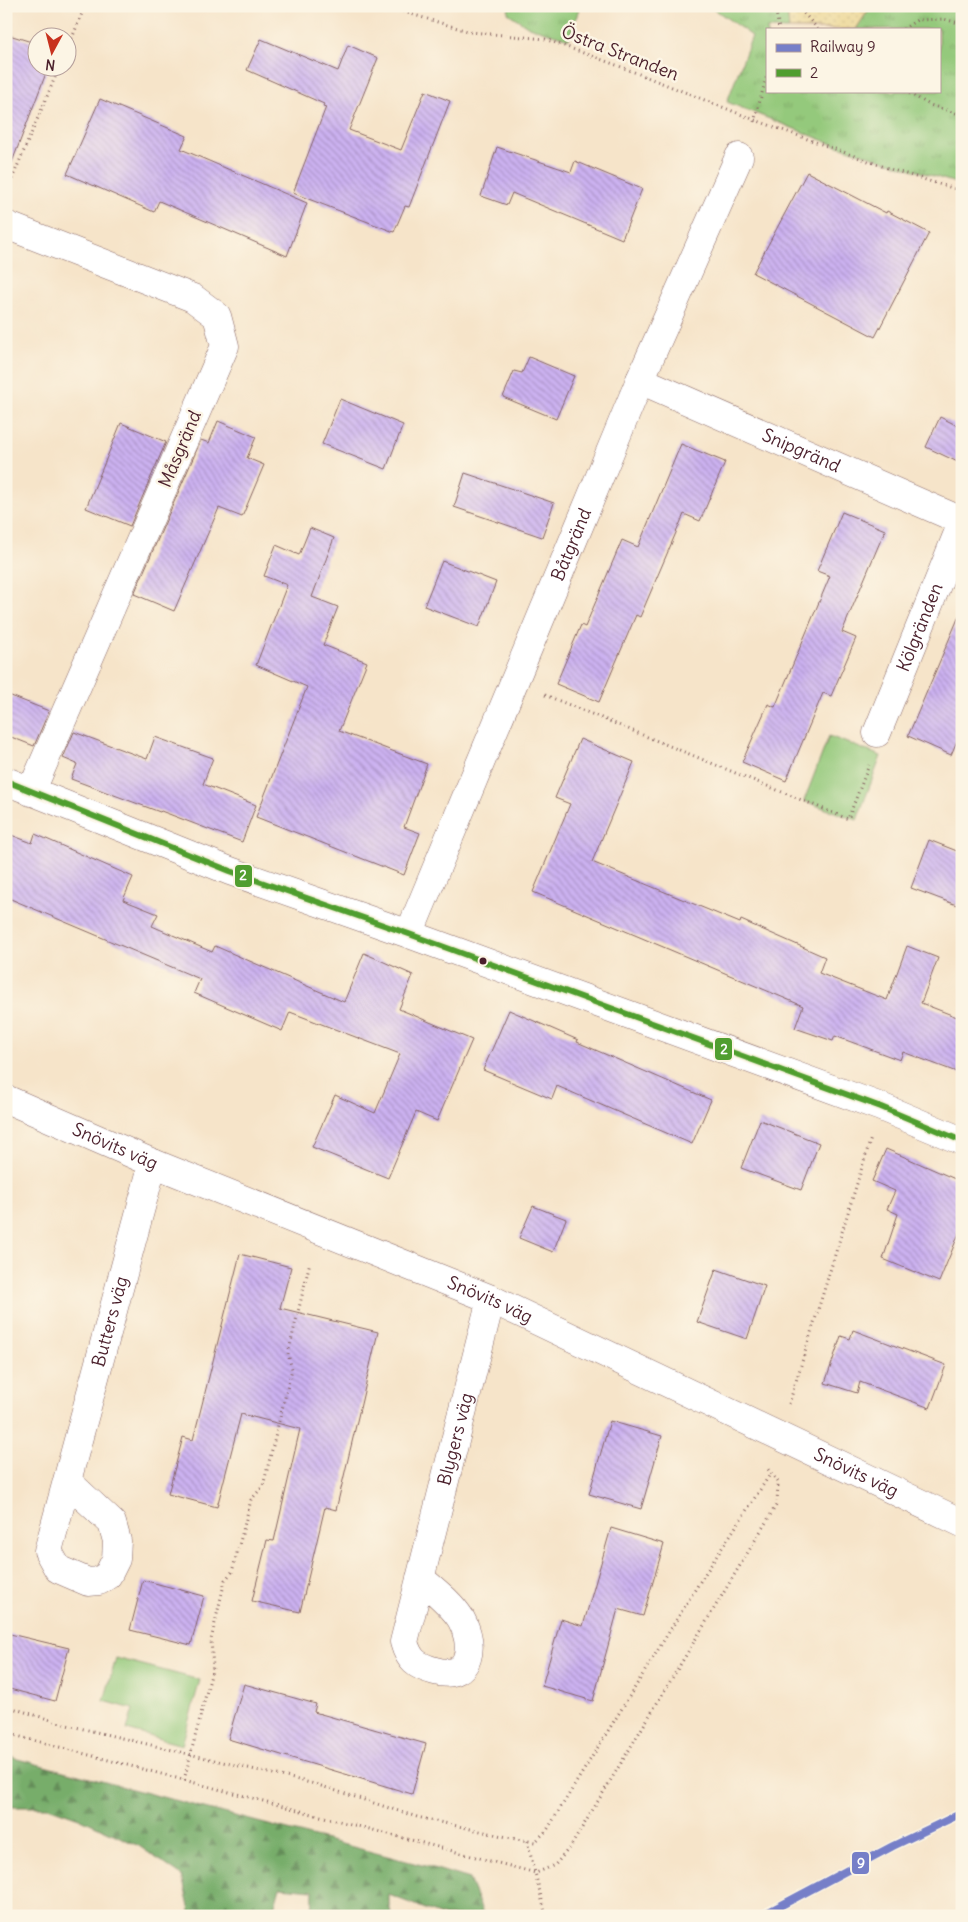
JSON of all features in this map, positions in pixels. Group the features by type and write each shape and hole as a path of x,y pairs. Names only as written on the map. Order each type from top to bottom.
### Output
{"street":[{"name":"Båtgränd","path":"409,934 640,380 739,157"},
{"name":"Måsgränd","path":"6,225 193,298 217,316 225,346 31,792"},
{"name":"Snipgränd","path":"640,380 962,522"},
{"name":"Kölgränden","path":"876,733 962,522"},
{"path":"6,781 230,871 409,934 881,1107 962,1141"},
{"name":"Snövits väg","path":"6,1099 153,1163 491,1299 962,1523"},
{"name":"Butters väg","path":"67,1481 153,1163"},
{"name":"Blygers väg","path":"420,1578 491,1299"}],"path":[{"path":"76,28 85,6"},
{"name":"Östra Stranden","path":"384,6 471,32 545,39 619,66 754,120 892,170 962,191"},
{"path":"775,6 779,28"},
{"path":"798,6 817,28"},
{"path":"904,28 917,20 944,19 962,24"},
{"path":"6,194 56,78"},
{"path":"754,120 766,78"},
{"path":"907,92 930,105 962,115"},
{"path":"514,682 848,819 875,749 876,733"},
{"path":"788,1406 881,1107"},
{"path":"184,1780 213,1667 211,1640 224,1580 232,1572 251,1500 263,1486 292,1369 288,1354 310,1261"},
{"path":"6,1706 67,1725 315,1784 418,1817 535,1842 547,1830 701,1580 771,1473"},
{"path":"527,1841 546,1916"}],"green space":[{"path":"509,6 580,6 569,39 529,27 508,13"},
{"path":"710,6 787,6 789,28 766,28 766,92 940,92 940,28 857,28 871,6 962,6 962,185 835,145 727,102 752,36"},
{"path":"829,736 881,756 857,820 804,801"},
{"path":"116,1658 200,1680 182,1745 127,1730 133,1709 104,1701"},
{"path":"6,1756 469,1879 484,1916 444,1916 389,1895 392,1916 312,1916 313,1890 280,1887 272,1916 191,1916 182,1876 139,1846 79,1818 48,1807 6,1807"}],"sand":[{"path":"787,6 871,6 857,28 789,28"}],"building":[{"path":"6,34 28,41 28,78 44,78 9,170 6,170"},
{"path":"261,39 338,71 348,45 378,58 349,130 401,150 425,91 450,101 409,207 405,206 394,232 293,193 326,107 323,106 324,104 247,70"},
{"path":"100,99 187,136 181,149 307,203 287,256 159,201 154,212 67,174"},
{"path":"497,147 571,172 575,161 642,189 622,239 512,193 507,205 481,196"},
{"path":"807,172 929,233 875,337 753,273"},
{"path":"529,357 574,376 556,419 503,397 514,371 522,373"},
{"path":"340,399 403,425 386,469 322,444"},
{"path":"940,417 962,428 962,464 926,447"},
{"path":"218,421 256,437 247,458 264,465 242,517 219,508 174,611 134,594 201,440 209,443"},
{"path":"121,423 166,442 130,526 86,508"},
{"path":"681,444 725,462 700,521 684,514 640,617 636,615 599,702 556,684 581,625 585,627 622,540 638,547"},
{"path":"465,473 554,503 542,537 454,507"},
{"path":"842,512 885,530 842,632 856,638 831,696 823,693 786,781 742,762 768,704 775,707 830,576 817,571"},
{"path":"310,528 334,538 312,597 338,607 323,645 367,662 339,731 427,764 404,827 420,833 404,875 256,817 307,687 256,665 287,585 264,576 276,545 299,555"},
{"path":"442,561 496,582 479,627 424,606"},
{"path":"962,609 962,729 951,755 908,736"},
{"path":"6,694 49,711 34,746 6,735"},
{"path":"74,732 147,759 155,737 213,758 203,784 256,805 242,842 71,779 77,764 63,758"},
{"path":"580,739 634,762 592,862 740,923 741,920 825,957 819,973 887,1000 907,946 938,958 921,1003 962,1019 962,1074 903,1052 900,1060 835,1036 833,1041 795,1028 803,1006 533,892 570,804 555,798"},
{"path":"6,833 32,843 35,834 133,877 123,900 158,914 152,926 212,952 215,946 344,1002 364,953 413,975 399,1009 472,1040 437,1121 416,1112 388,1178 312,1147 335,1095 375,1113 400,1054 290,1012 282,1031 194,993 200,979 6,897"},
{"path":"929,840 962,853 962,907 911,888"},
{"path":"509,1010 578,1040 577,1042 711,1100 692,1144 557,1086 552,1099 483,1070"},
{"path":"760,1120 819,1143 801,1190 741,1168"},
{"path":"886,1149 962,1182 962,1226 939,1282 883,1259 898,1214 887,1209 895,1191 872,1181"},
{"path":"533,1206 566,1219 553,1252 519,1238"},
{"path":"240,1254 291,1267 280,1308 378,1332 336,1510 325,1507 300,1612 252,1601 267,1540 274,1541 300,1429 241,1414 217,1507 168,1494 183,1437 193,1440"},
{"path":"716,1269 765,1286 747,1339 697,1322"},
{"path":"853,1330 946,1365 930,1408 860,1382 857,1393 825,1383 841,1336 850,1339"},
{"path":"610,1421 662,1436 641,1509 589,1494"},
{"path":"611,1528 664,1544 643,1616 618,1609 593,1701 542,1686 561,1619 583,1626"},
{"path":"143,1580 204,1596 191,1645 130,1630"},
{"path":"6,1633 69,1648 55,1701 6,1688"},
{"path":"244,1684 316,1704 314,1712 426,1744 412,1794 228,1739"}],"rail line":[{"name":"9","path":"761,1916 893,1846 962,1813"}],"transit line":[{"name":"2","path":"6,781 230,871 409,934 881,1107 962,1141"}]}
